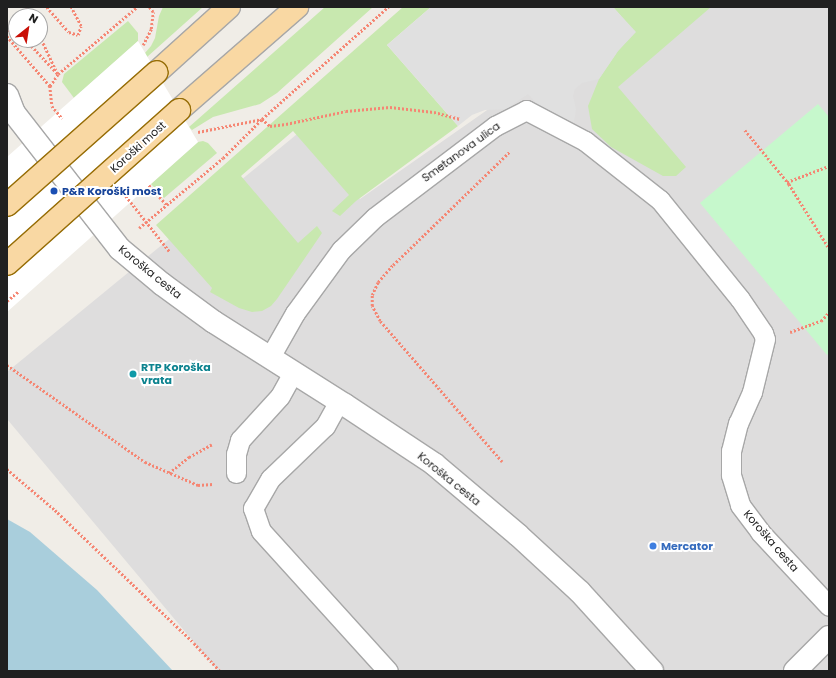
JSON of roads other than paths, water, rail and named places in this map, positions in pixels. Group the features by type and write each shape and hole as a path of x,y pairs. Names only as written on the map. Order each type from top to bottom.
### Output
{"main road":[{"path":"7,205 229,7"},
{"name":"Koroški most","path":"7,264 297,7"}],"street":[{"name":"Koroška cesta","path":"7,95 14,113 120,249 162,284 214,322 339,401 434,464 518,535 580,592 652,671"},
{"path":"795,671 829,637"}],"lane":[{"name":"Smetanova ulica","path":"270,357 295,313 341,250 375,217 495,126 526,110 585,141 660,200 740,299 763,333 765,339"},
{"name":"Koroška cesta","path":"765,339 752,392 738,423 731,451 731,475 740,505 760,532 829,606"},
{"path":"236,473 236,454 240,440 280,396 293,373"},
{"path":"339,401 325,426 270,479 252,508 261,531 388,671"}],"water":[{"path":"7,519 30,532 97,590 173,671 7,671"}],"place":[{"name":"P&R Koroški most","path":"54,191"},
{"name":"RTP Koroška vrata","path":"133,374"},
{"name":"Mercator","path":"653,546"}]}
